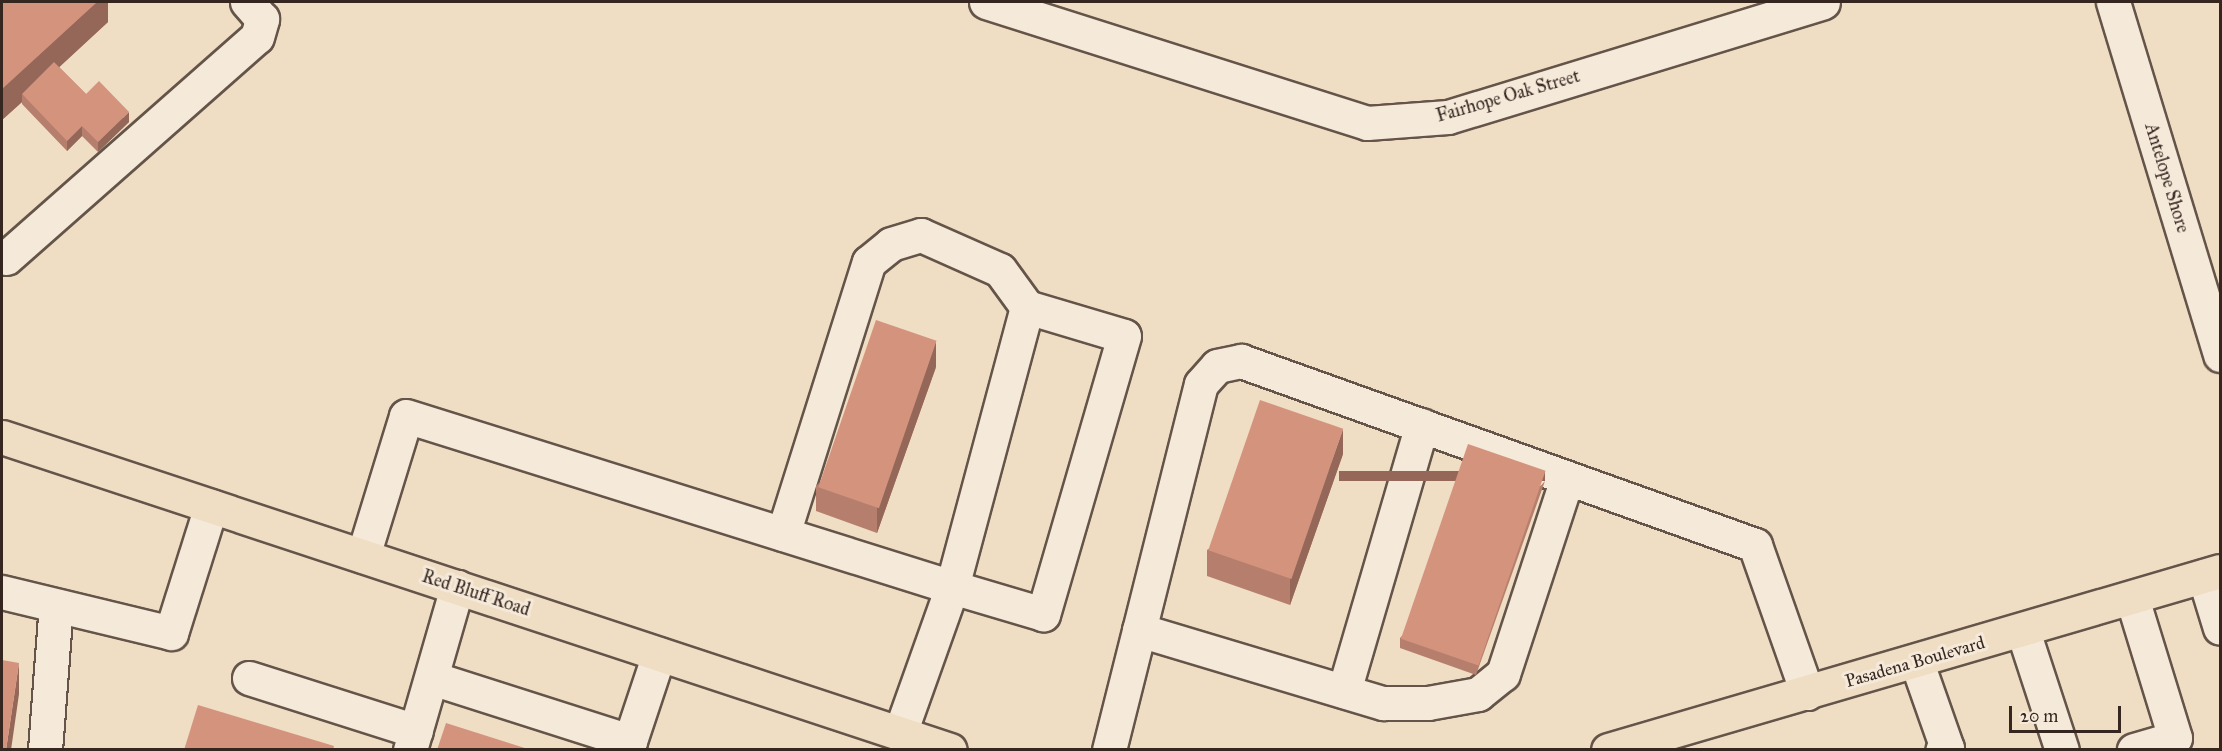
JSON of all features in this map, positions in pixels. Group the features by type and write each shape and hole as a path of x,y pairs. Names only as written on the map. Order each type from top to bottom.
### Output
{"main road":[{"name":"Red Bluff Road","path":"2,437 950,750"},
{"name":"Pasadena Boulevard","path":"1608,750 1917,663 2212,573"}],"street":[{"path":"3,259 257,37 262,18 248,2"},
{"name":"Fairhope Oak Street","path":"986,2 1367,123 1448,117 1823,2"},
{"name":"Antelope Shore","path":"2113,2 2220,355"},
{"path":"363,556 406,416 952,587 1043,614 1124,336 1027,307 1000,270 921,235 891,244 869,262 783,534"},
{"path":"900,733 952,587 1027,307"},
{"path":"1109,750 1201,384 1216,366 1241,360 1755,545 1807,693"},
{"path":"1344,691 1422,425"},
{"path":"1139,630 1383,703 1428,703 1478,694 1503,674 1567,478"},
{"path":"2,592 171,633 211,506"},
{"path":"2212,573 2220,628"},
{"path":"249,678 413,740 458,587"},
{"path":"2132,598 2181,744 2134,750"},
{"path":"45,750 56,605"},
{"path":"2022,631 2062,750"},
{"path":"432,678 629,746 659,654"},
{"path":"1917,663 1947,748 1942,750"}],"building":[{"path":"2,2 97,2 2,89"},
{"path":"54,62 86,94 99,81 129,112 98,142 82,126 67,141 22,94"},
{"path":"876,320 937,341 879,508 818,487"},
{"path":"1260,400 1343,429 1291,579 1208,550"},
{"path":"1468,444 1546,471 1478,665 1401,639"},
{"path":"2,660 19,663 6,750 2,750"},
{"path":"198,705 334,746 333,750 184,750"},
{"path":"446,723 531,750 437,750"}]}
